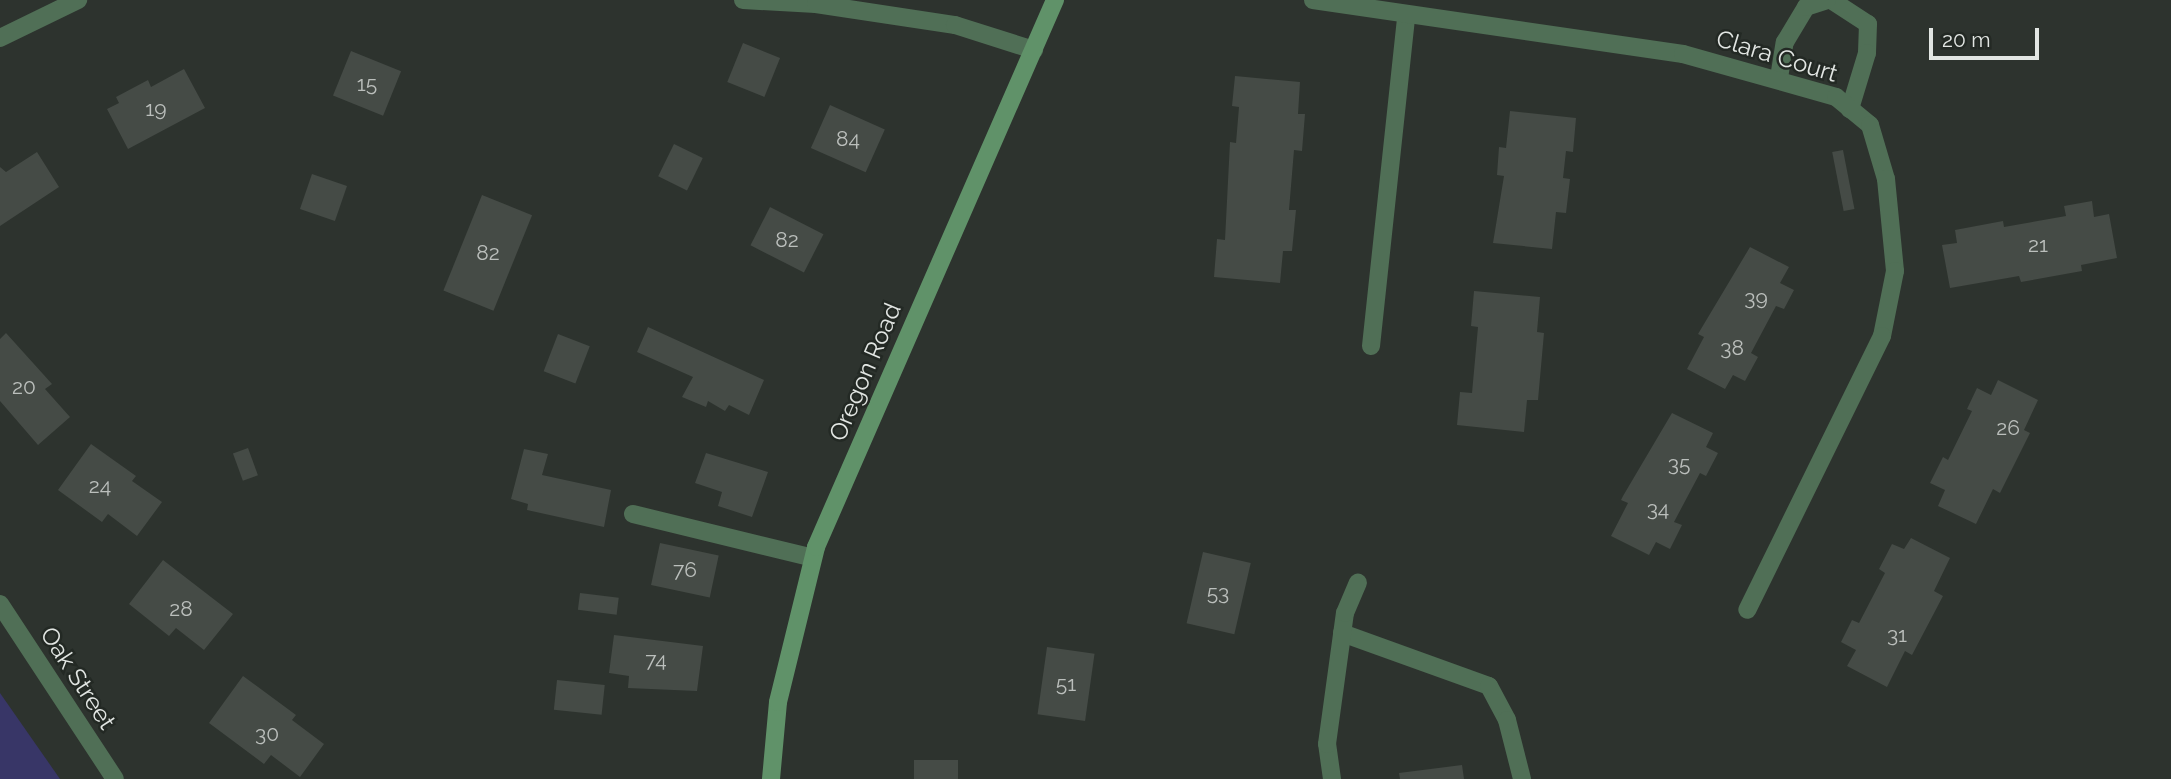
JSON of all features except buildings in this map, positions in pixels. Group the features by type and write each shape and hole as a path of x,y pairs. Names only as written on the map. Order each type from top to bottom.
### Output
{"street":[{"path":"0,38 78,0"},
{"path":"743,0 816,4 955,25 1034,50"},
{"name":"Oregon Road","path":"771,779 778,702 813,558 1055,0"},
{"name":"Clara Court","path":"1313,0 1406,16 1683,54 1779,78 1836,97 1870,125 1886,179 1893,284 1882,336 1747,610"},
{"path":"1779,78 1785,42 1806,7 1825,1 1867,24 1867,53 1850,109"},
{"path":"1371,346 1406,16"},
{"path":"633,514 813,558"},
{"path":"1332,779 1327,744 1342,633 1358,583"},
{"name":"Oak Street","path":"0,604 115,779"},
{"path":"1342,633 1489,686 1507,720 1522,779"}],"shaded area":[{"path":"0,693 60,779 0,779"}]}
